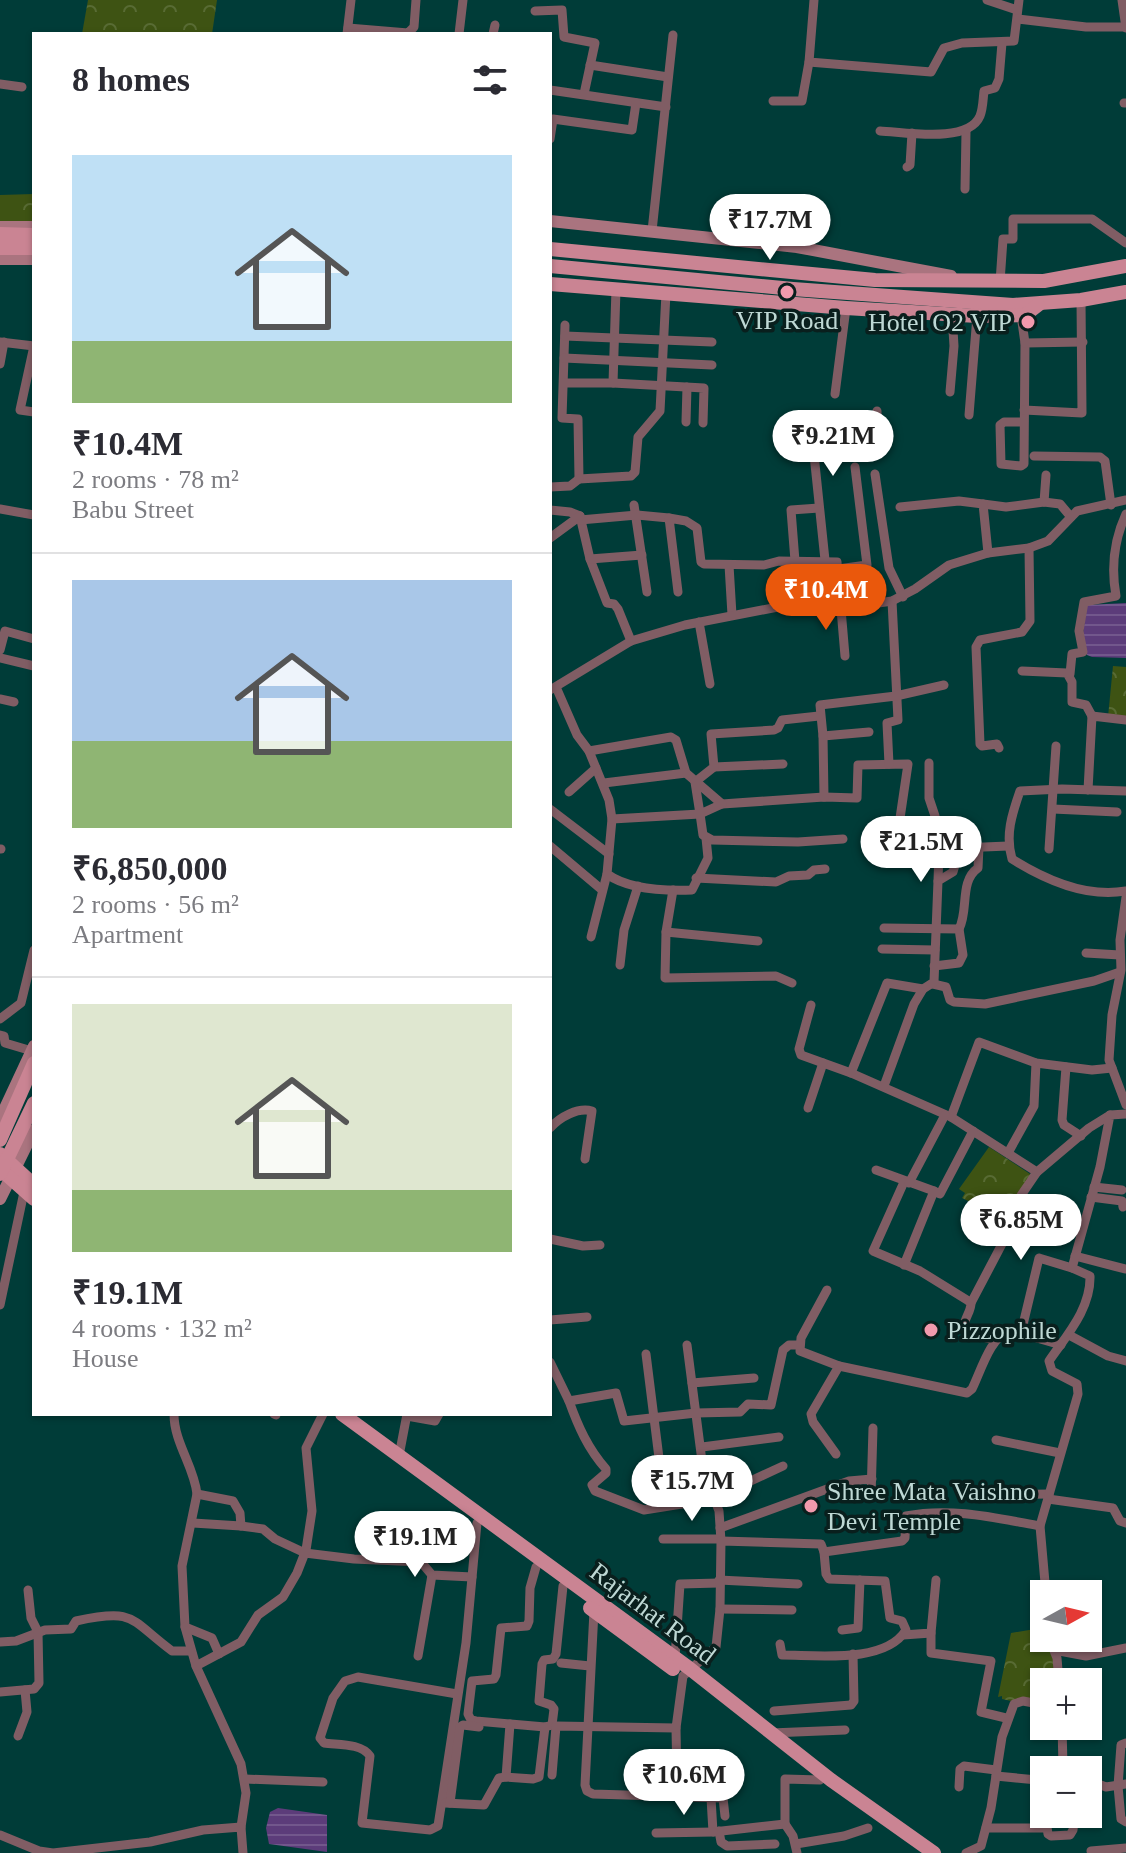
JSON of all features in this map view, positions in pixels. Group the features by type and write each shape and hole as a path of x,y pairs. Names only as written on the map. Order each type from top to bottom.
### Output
{"main road":[{"path":"0,234 32,235"},
{"path":"552,239 650,257 997,304 1039,305 1126,292"},
{"path":"0,248 32,248"},
{"path":"552,249 650,257"},
{"path":"552,266 855,286 1044,281 1126,266"},
{"path":"552,282 619,272"},
{"path":"552,282 846,308 977,316 1021,315 1032,312 1039,305"},
{"path":"0,1140 32,1056"},
{"path":"31,1192 5,1168 32,1107"},
{"name":"Rajarhat Road","path":"333,1416 594,1611 686,1672 934,1853"},
{"name":"Rajarhat Road","path":"345,1416 675,1658 686,1672 820,1780 921,1853"}],"street":[{"path":"351,0 348,31 378,32"},
{"path":"409,32 414,27 416,0"},
{"path":"459,32 463,0"},
{"path":"773,101 802,101 814,0"},
{"path":"987,0 1086,27 1126,28 1122,0"},
{"path":"535,11 562,10 564,37 595,43 584,94"},
{"path":"809,62 931,72 944,48 962,43 1014,41 1018,10"},
{"path":"652,231 673,35"},
{"path":"880,131 926,135 966,132 979,119 984,91 995,88 999,79 1002,43"},
{"path":"590,65 668,77"},
{"path":"0,84 22,87"},
{"path":"552,90 666,107"},
{"path":"552,126 553,119 632,130 636,103"},
{"path":"965,189 966,132"},
{"path":"907,167 910,165 912,133"},
{"path":"552,221 797,247 996,282 1003,239 1013,239 1013,219 1092,219 1126,243"},
{"path":"0,227 32,227"},
{"path":"0,259 32,259"},
{"path":"613,383 616,289"},
{"path":"552,487 570,486 579,479 631,476 635,472 638,437 660,411 666,293"},
{"path":"1024,410 1082,413 1081,300"},
{"path":"835,394 846,308"},
{"path":"950,392 954,346 952,314"},
{"path":"1021,315 1025,343 1024,464 1001,464 1000,425 1004,422 1024,422"},
{"path":"969,415 977,316"},
{"path":"579,479 578,419 562,418 565,331 616,339 712,342"},
{"path":"0,364 2,342 32,346"},
{"path":"1025,343 1083,342"},
{"path":"32,355 19,416 32,413"},
{"path":"564,358 712,365"},
{"path":"564,383 705,389 703,423"},
{"path":"686,422 687,387"},
{"path":"552,403 563,404"},
{"path":"825,560 813,445 818,442 842,448 877,444 877,411"},
{"path":"1034,456 1100,457 1105,461 1111,505"},
{"path":"838,569 867,565 855,467"},
{"path":"875,474 889,568 903,597"},
{"path":"1044,502 1046,475"},
{"path":"591,937 607,874 612,819 604,783 553,688 631,641 699,622 783,606 892,601 903,597 949,565 988,553 1029,548 1048,541 1077,511 1126,500"},
{"path":"900,507 959,501 1006,507 1044,502 1060,504 1071,517"},
{"path":"983,504 988,553"},
{"path":"795,561 791,510 819,508"},
{"path":"0,509 32,515"},
{"path":"552,510 570,512 580,518 590,559 607,603 614,604 618,609 631,641"},
{"path":"636,510 647,592"},
{"path":"552,537 580,518 636,510 686,521 697,528 701,562 704,564 837,562 845,656"},
{"path":"1088,790 1092,716 1086,705 1072,702 1072,654 1083,652 1079,631 1084,602 1116,596 1112,577 1117,533 1126,514"},
{"path":"669,518 678,592"},
{"path":"999,748 997,744 980,744 976,642 1022,632 1027,628 1030,621 1029,548"},
{"path":"590,559 642,555"},
{"path":"729,565 732,615"},
{"path":"889,764 887,723 898,720 892,601"},
{"path":"699,622 710,684"},
{"path":"0,650 5,631 32,638"},
{"path":"0,658 32,666"},
{"path":"1022,671 1064,671 1070,674"},
{"path":"824,797 820,705 896,696 944,685"},
{"path":"0,699 14,702"},
{"path":"714,767 711,734 774,730 782,720 819,716"},
{"path":"1092,716 1126,720"},
{"path":"823,736 869,732"},
{"path":"589,751 671,737 676,740 686,773 722,804"},
{"path":"1049,849 1056,746"},
{"path":"929,763 929,798 935,816 939,854 933,984"},
{"path":"695,782 714,767 783,764"},
{"path":"612,819 700,814 722,804 824,797 857,798 858,765 908,764 899,825 907,845 939,854 960,848 1008,846"},
{"path":"569,792 596,768"},
{"path":"604,783 686,773"},
{"path":"607,874 619,883 692,890 708,858 695,782"},
{"path":"1126,791 1020,791 1012,812 1008,846 1012,859 1058,882 1087,890 1126,891"},
{"path":"1053,809 1117,812"},
{"path":"552,811 609,854"},
{"path":"706,838 798,842 843,839"},
{"path":"934,966 959,963 963,955 959,929 968,882 978,868 979,847"},
{"path":"552,848 601,889"},
{"path":"938,881 953,872 960,848"},
{"path":"696,878 776,882 789,876 808,875 814,870 825,869"},
{"path":"620,965 624,930 638,886"},
{"path":"673,890 666,932 665,978 776,976 792,983"},
{"path":"1126,897 1120,955 1122,971 1112,1015 1109,1060 1126,1105"},
{"path":"884,928 959,929"},
{"path":"666,932 758,941"},
{"path":"882,949 935,950"},
{"path":"1086,953 1120,955"},
{"path":"0,1019 21,1003 32,958"},
{"path":"884,1086 914,1004 923,989 933,984 946,987 950,1000 954,1002 985,1004 1094,981 1122,971"},
{"path":"851,1073 887,983 923,989"},
{"path":"21,1003 32,1006"},
{"path":"811,1005 799,1049 801,1055 884,1086 948,1116 1037,1172"},
{"path":"0,1035 4,1036 5,1043 32,1053"},
{"path":"971,1303 920,1271 873,1251 907,1182 948,1116 979,1042 1036,1063 1092,1070 1112,1068"},
{"path":"0,1119 4,1101 32,1055"},
{"path":"808,1108 823,1063"},
{"path":"1008,1153 1034,1106 1036,1063"},
{"path":"1066,1067 1062,1120 1081,1136"},
{"path":"552,1126 562,1117 592,1111 585,1159"},
{"path":"996,1340 970,1334 964,1329 971,1303 1002,1244 1007,1216 1037,1172 1110,1115 1126,1114"},
{"path":"1072,1268 1110,1115"},
{"path":"876,1170 940,1194 973,1131"},
{"path":"0,1199 5,1168 32,1133"},
{"path":"1092,1192 1122,1190"},
{"path":"904,1265 934,1191"},
{"path":"0,1305 31,1192"},
{"path":"1092,1192 1122,1201 1123,1207"},
{"path":"552,1239 583,1246 600,1245"},
{"path":"1075,1256 1125,1269"},
{"path":"1021,1333 1039,1258 1090,1276 1086,1301 1069,1335 1049,1361 1052,1371 1077,1384 1078,1394 1040,1526 1045,1580"},
{"path":"799,1345 827,1290"},
{"path":"552,1320 587,1317"},
{"path":"799,1345 803,1353 839,1366 967,1393 972,1389 996,1340 1003,1333 1010,1330 1061,1345"},
{"path":"1069,1335 1108,1356 1126,1361"},
{"path":"677,1781 676,1728 686,1672 716,1647 720,1609 719,1511 710,1499 687,1345"},
{"path":"569,1401 616,1393 624,1421 696,1413 740,1412 748,1404 771,1405 783,1350 789,1345 799,1345"},
{"path":"646,1354 665,1506"},
{"path":"552,1366 581,1433 606,1469 606,1473 592,1485 595,1491 644,1510 710,1499 783,1466"},
{"path":"836,1454 813,1422 811,1414 839,1366"},
{"path":"692,1383 754,1378"},
{"path":"174,1416 178,1441 196,1483 197,1494 182,1566 185,1627 190,1651 237,1754 245,1779 241,1827 243,1853"},
{"path":"196,1666 241,1642 258,1615 283,1597 297,1573 305,1553 312,1511 306,1448 322,1416"},
{"path":"399,1456 407,1416"},
{"path":"412,1416 435,1421 438,1416"},
{"path":"871,1496 873,1428"},
{"path":"702,1447 779,1437"},
{"path":"996,1440 1060,1453"},
{"path":"721,1536 849,1481 872,1479"},
{"path":"197,1494 233,1501 240,1513 241,1526"},
{"path":"986,1495 1048,1497 1113,1508 1120,1521 1126,1523"},
{"path":"824,1552 902,1541 905,1538 906,1516 914,1514 960,1513 1040,1526"},
{"path":"193,1523 263,1529 275,1539 305,1553 421,1562 432,1575 472,1577"},
{"path":"446,1803 477,1523"},
{"path":"663,1539 721,1536 821,1544 829,1579 885,1581 890,1618 905,1624 903,1635"},
{"path":"509,1727 471,1720 468,1714 472,1681 494,1679 501,1628 527,1626 530,1588 536,1567"},
{"path":"418,1656 432,1575"},
{"path":"842,1630 858,1628 860,1580"},
{"path":"936,1580 931,1653 991,1661 981,1712 1006,1718"},
{"path":"675,1658 680,1584 798,1584"},
{"path":"457,1694 358,1677 345,1681 333,1698 320,1738 324,1743 359,1747 370,1756 362,1823 430,1830 438,1826 446,1803 460,1727 463,1725 552,1725 554,1709 539,1701 542,1664 556,1654 563,1586"},
{"path":"0,1692 34,1689 39,1683 38,1632 31,1618 28,1590"},
{"path":"720,1609 792,1610"},
{"path":"594,1611 587,1791 593,1794 723,1798 725,1816"},
{"path":"0,1642 23,1639 38,1632 71,1629 76,1621 120,1615 133,1618 172,1651 190,1651"},
{"path":"185,1627 212,1638 219,1654"},
{"path":"780,1644 782,1655 853,1654 886,1647 903,1635 931,1633"},
{"path":"1065,1652 1086,1656 1126,1648"},
{"path":"774,1711 851,1705 854,1701 853,1654"},
{"path":"561,1663 590,1666"},
{"path":"18,1736 27,1712 25,1690"},
{"path":"966,1853 981,1846 1006,1718 1017,1701 1030,1703"},
{"path":"552,1775 556,1726 676,1728"},
{"path":"506,1777 509,1727"},
{"path":"446,1803 484,1805 499,1778 539,1777 545,1727"},
{"path":"771,1733 845,1730"},
{"path":"1126,1743 1121,1745 1121,1819 1126,1822"},
{"path":"959,1787 960,1769 964,1766 1030,1779"},
{"path":"245,1779 323,1782"},
{"path":"820,1780 785,1779 785,1824 796,1848 868,1828"},
{"path":"642,1782 710,1781 716,1831 721,1842 727,1846 775,1844"},
{"path":"1102,1785 1122,1785"},
{"path":"656,1833 785,1824"},
{"path":"0,1835 39,1851 53,1853 126,1849 203,1830 241,1827"},
{"path":"986,1828 1030,1828"},
{"path":"1046,1828 1051,1836 1070,1835 1073,1828"},
{"path":"153,1842 154,1853"},
{"path":"1091,1851 1126,1848"}],"green space":[{"path":"88,0 217,0 212,32 82,32"},
{"path":"32,194 32,224 0,226 0,195"},
{"path":"1113,666 1126,667 1126,719 1108,717"},
{"path":"989,1147 1033,1176 1005,1219 962,1198 965,1193 959,1189"},
{"path":"1030,1630 1030,1652 1050,1652 1054,1661 1055,1668 1030,1668 1030,1705 998,1697 1011,1633"}],"shaded area":[{"path":"1126,603 1126,658 1087,655 1083,633 1087,605"},
{"path":"278,1808 327,1815 327,1852 269,1844 266,1828 270,1812"}],"place":[{"name":"VIP Road","path":"787,292"},
{"name":"Hotel O2 VIP","path":"1028,322"},
{"name":"Pizzophile","path":"931,1330"},
{"name":"Shree Mata Vaishno Devi Temple","path":"811,1506"}]}
